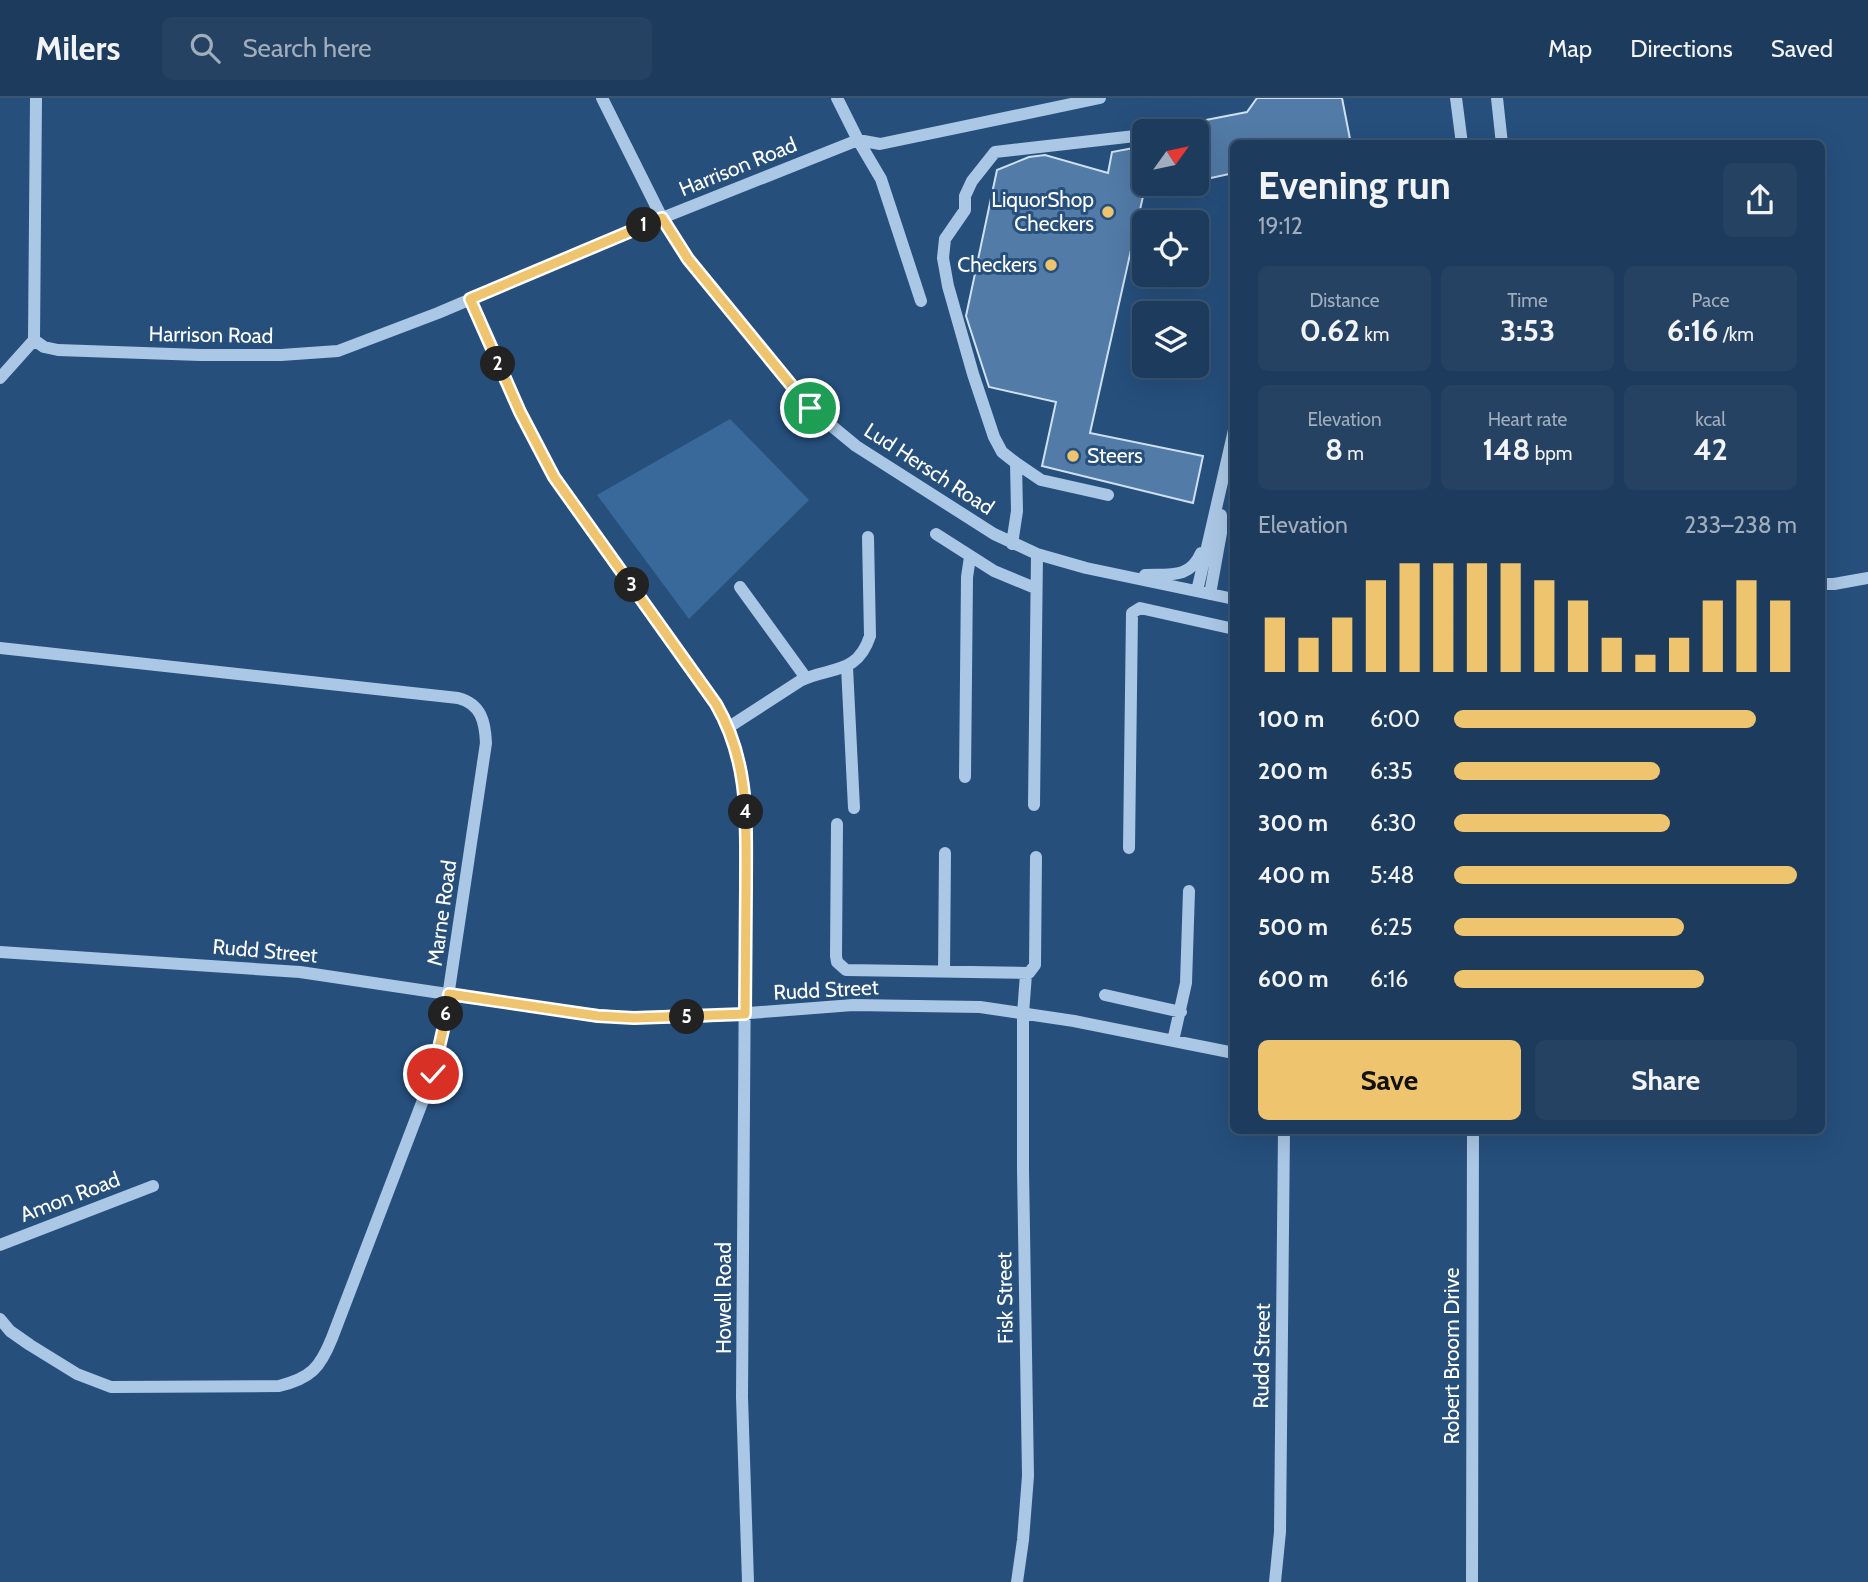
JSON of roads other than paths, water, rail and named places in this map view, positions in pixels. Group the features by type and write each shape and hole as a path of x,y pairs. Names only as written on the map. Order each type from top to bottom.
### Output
{"street":[{"path":"0,378 34,341 36,98"},
{"name":"Lud Hersch Road","path":"602,98 662,218 688,259 810,408 856,446 1012,544 1037,554 1126,576 1230,597"},
{"path":"837,98 881,180 921,301"},
{"name":"Harrison Road","path":"34,341 44,347 58,350 161,354 281,355 338,351 361,344 662,218 858,140 880,144 1100,98"},
{"path":"1457,98 1462,140"},
{"path":"1497,98 1502,140"},
{"path":"1108,495 1041,480 999,448 973,374 948,286 943,258 946,239 965,210 965,196 972,181 995,152 1132,136"},
{"name":"Howell Road","path":"470,299 520,412 554,477 716,704 729,727 743,773 746,814 742,1397 748,1582"},
{"path":"1204,592 1230,449"},
{"path":"1012,544 1017,511 1016,463"},
{"path":"1126,576 1187,572 1195,565 1220,497"},
{"path":"936,534 1010,580 1035,588"},
{"path":"729,727 806,678 847,667 857,660 867,646 870,636 868,537"},
{"path":"1034,805 1037,554"},
{"path":"965,777 967,577 970,557"},
{"path":"1825,584 1868,578"},
{"path":"740,587 806,678"},
{"path":"1129,848 1132,613 1140,608 1230,628"},
{"name":"Marne Road","path":"0,648 458,698 473,706 484,718 486,743 443,1030 425,1094 324,1357 317,1368 305,1378 279,1386 110,1387 77,1374 30,1345 10,1331 0,1319"},
{"path":"847,667 854,808"},
{"path":"836,824 837,962 846,970 1026,974"},
{"path":"944,972 945,853"},
{"name":"Fisk Street","path":"1017,1582 1025,1526 1028,1476 1023,1014 1026,974 1032,971 1035,965 1036,857"},
{"path":"1173,1041 1186,983 1189,891"},
{"name":"Rudd Street","path":"0,952 273,969 598,1016 646,1018 745,1014 853,1005 980,1007 1074,1021 1230,1053"},
{"path":"1105,995 1181,1012"},
{"name":"Rudd Street","path":"1275,1582 1280,1532 1284,1134"},
{"name":"Robert Broom Drive","path":"1472,1582 1473,1134"},
{"name":"Amon Road","path":"0,1245 153,1186"}],"place":[{"name":"LiquorShop Checkers","path":"1108,212"},
{"name":"Checkers","path":"1051,265"},
{"name":"Steers","path":"1073,456"}]}
